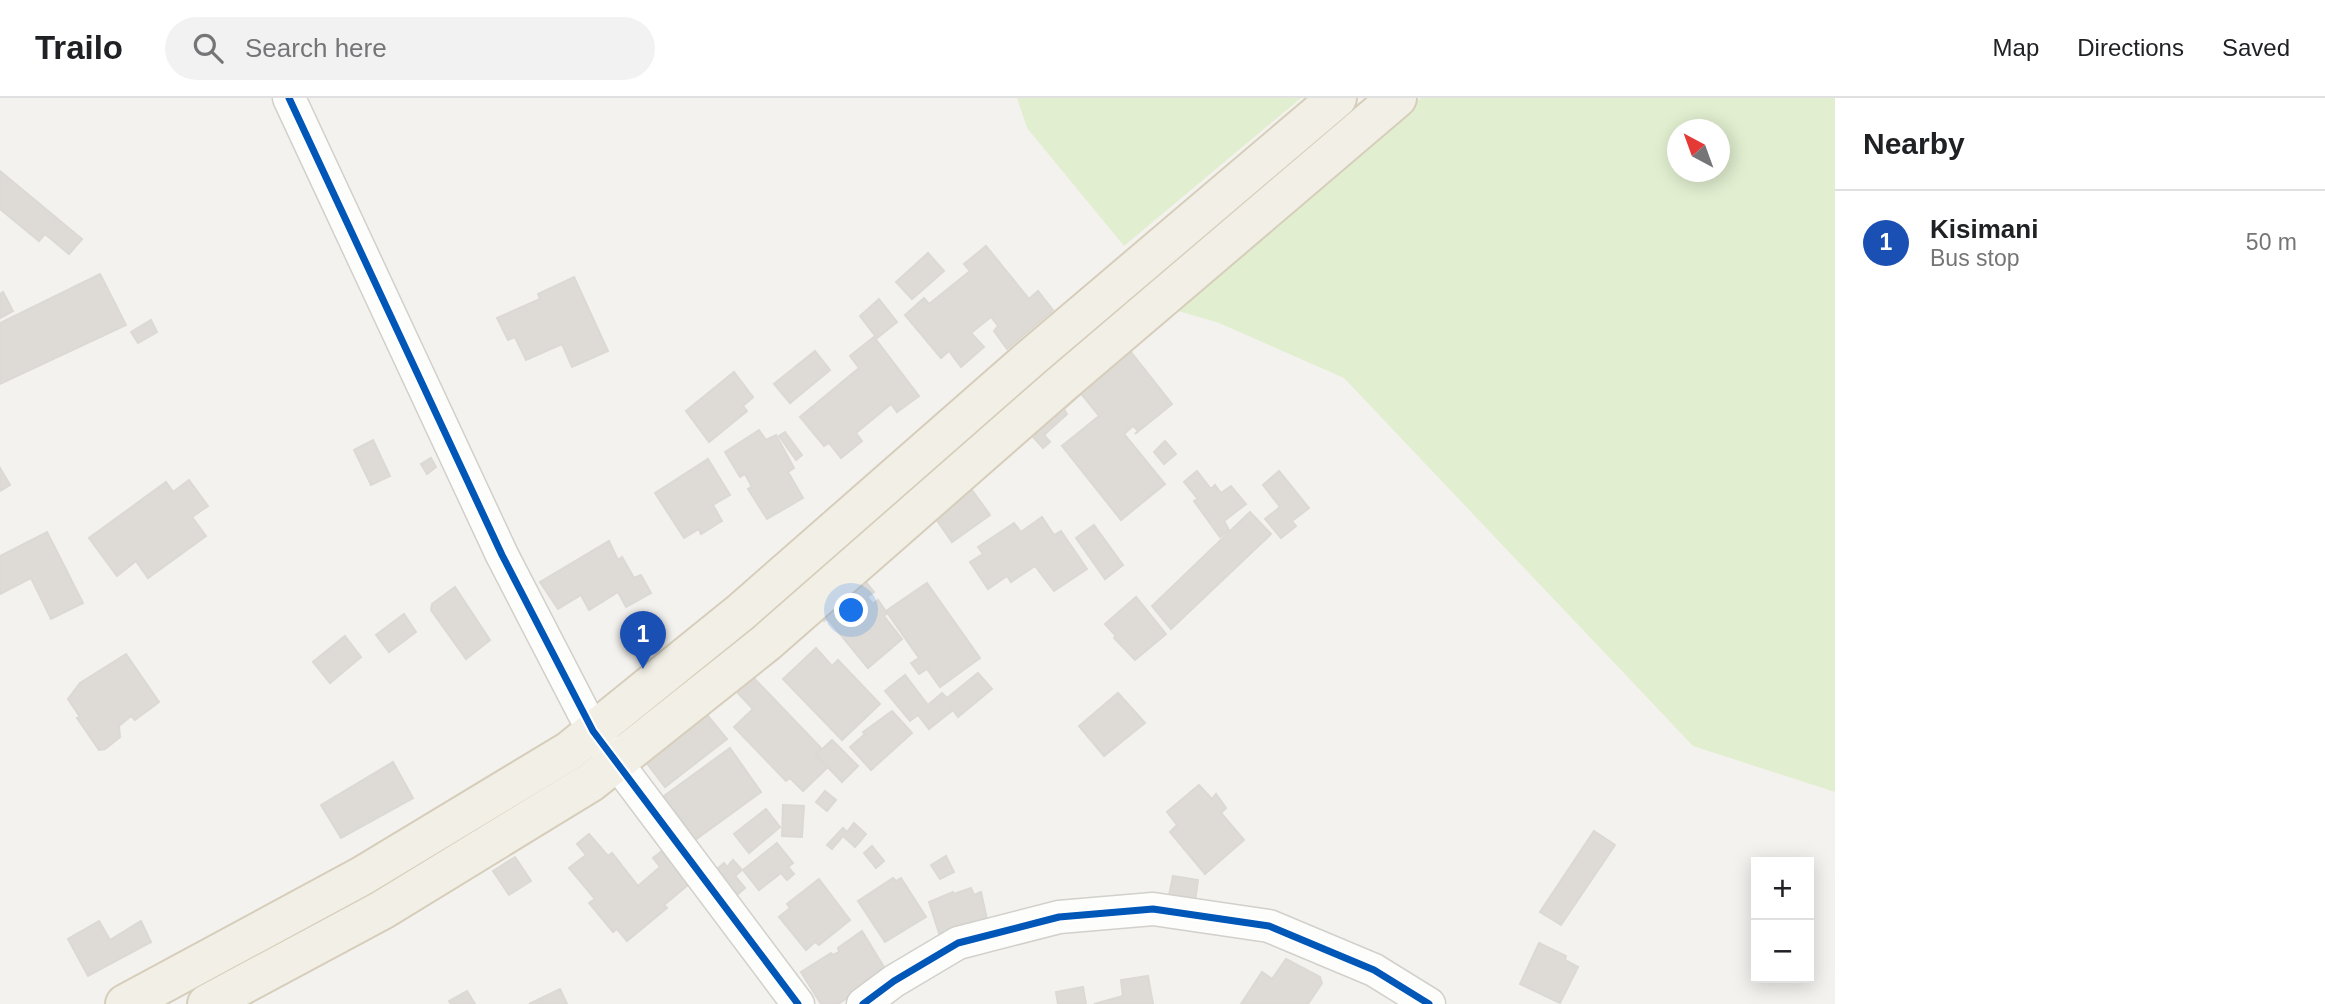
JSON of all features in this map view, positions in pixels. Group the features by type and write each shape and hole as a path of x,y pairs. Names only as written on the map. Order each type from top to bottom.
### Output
{"main road":[{"path":"125,1004 362,876 569,751 741,612 1032,357 1336,98"},
{"path":"207,1004 382,910 591,782 766,642 1397,98"},
{"path":"824,540 849,570"}],"street":[{"path":"289,98 502,555 593,731 798,1004"},
{"path":"863,1004 894,981 958,943 1059,917 1153,909 1269,926 1374,970 1429,1004"}],"green space":[{"path":"1017,98 1301,98 1124,246 1027,128"},
{"path":"1421,98 1835,98 1835,792 1693,746 1344,378 1219,323 1168,308"}],"building":[{"path":"0,171 82,239 69,254 45,234 39,241 0,209"},
{"path":"986,246 1029,299 1038,291 1053,310 1007,349 994,331 998,326 991,317 971,333 984,347 961,367 949,351 941,358 905,315 924,298 929,304 970,271 964,264"},
{"path":"928,253 944,271 912,299 896,282"},
{"path":"100,274 126,325 0,384 0,323"},
{"path":"574,277 608,351 572,367 562,344 526,360 515,337 508,340 497,318 540,299 538,294"},
{"path":"3,292 13,311 0,318 0,294"},
{"path":"879,299 897,322 877,338 860,316"},
{"path":"151,320 157,332 138,343 131,332"},
{"path":"874,337 919,396 897,412 891,404 856,433 862,441 841,458 829,443 824,446 800,417 859,368 850,356"},
{"path":"1127,347 1172,404 1135,434 1138,431 1133,426 1124,434 1165,484 1121,520 1062,446 1099,416 1075,386"},
{"path":"815,351 830,370 790,403 774,384"},
{"path":"734,372 753,397 743,406 747,411 709,442 686,411"},
{"path":"1074,387 1081,394 1064,409 1067,414 1044,435 1050,442 1043,448 1027,430"},
{"path":"759,430 766,440 776,435 794,468 788,472 803,498 767,519 748,489 752,487 745,474 740,477 725,452"},
{"path":"785,432 802,455 796,460 779,436"},
{"path":"373,440 390,476 371,485 354,450"},
{"path":"1165,441 1176,454 1164,464 1154,452"},
{"path":"431,458 436,467 427,474 421,464"},
{"path":"708,459 730,495 713,505 722,521 701,534 699,529 684,538 655,493"},
{"path":"0,468 10,485 0,491"},
{"path":"1197,471 1211,489 1215,485 1221,493 1231,486 1246,504 1224,521 1229,530 1220,537 1194,501 1198,499 1184,482"},
{"path":"1279,471 1309,508 1292,521 1296,526 1281,538 1265,519 1280,507 1263,485"},
{"path":"189,480 208,506 192,517 206,536 148,578 136,561 117,576 89,538 166,482 173,492"},
{"path":"972,490 990,515 952,542 934,516"},
{"path":"1250,512 1271,534 1171,629 1152,606"},
{"path":"1042,517 1054,535 1061,531 1087,569 1054,591 1035,566 1011,582 1007,576 988,589 970,562 983,554 978,547 1014,523 1021,532"},
{"path":"1094,525 1123,565 1105,579 1076,538"},
{"path":"47,532 83,603 51,619 31,578 0,594 0,556"},
{"path":"609,541 618,560 622,557 634,578 641,575 651,593 626,607 618,592 589,610 581,595 558,609 540,582"},
{"path":"856,570 874,592 867,597 873,604 878,600 887,613 884,616 902,639 868,668 827,618 824,621 818,615"},
{"path":"927,583 980,658 940,687 927,669 919,674 911,663 919,658 886,611"},
{"path":"455,587 490,640 466,659 431,610 432,604"},
{"path":"1136,597 1166,634 1135,660 1105,624"},
{"path":"644,613 659,635 642,646 627,624"},
{"path":"404,614 416,632 389,652 376,635"},
{"path":"345,636 361,657 330,683 313,662"},
{"path":"816,648 832,666 838,660 880,704 842,740 783,679"},
{"path":"126,654 159,702 135,720 131,716 119,726 120,737 105,749 99,750 77,718 80,717 68,699 80,683"},
{"path":"749,673 821,748 814,755 827,768 803,791 790,778 786,781 734,727 753,709 734,689"},
{"path":"978,673 992,689 958,717 953,710 929,729 918,715 910,721 885,691 905,675 928,705 942,693 947,698"},
{"path":"1118,693 1145,723 1104,756 1079,726"},
{"path":"698,704 727,739 665,787 639,753"},
{"path":"892,711 912,733 871,770 850,747 865,734 863,732"},
{"path":"832,740 858,766 842,782 816,755"},
{"path":"730,748 761,792 695,840 664,796"},
{"path":"393,762 413,798 341,838 321,805"},
{"path":"1199,785 1212,799 1216,794 1226,808 1221,813 1244,840 1205,874 1170,832 1177,825 1167,812"},
{"path":"825,791 836,800 827,811 816,802"},
{"path":"783,805 804,806 802,837 782,836"},
{"path":"766,809 780,827 749,853 734,834"},
{"path":"854,823 866,834 855,847 843,836 832,849 827,845 843,828 847,832"},
{"path":"1594,831 1615,845 1561,925 1540,912"},
{"path":"589,834 608,856 612,853 638,886 660,867 653,858 662,851 689,884 664,905 667,908 627,941 617,929 613,932 589,903 595,899 569,868 586,855 577,844"},
{"path":"777,843 793,863 788,867 794,874 787,880 781,873 759,890 743,870"},
{"path":"872,846 884,861 876,868 864,853"},
{"path":"946,856 954,872 940,879 931,865"},
{"path":"515,857 531,881 509,895 493,871"},
{"path":"733,860 742,870 735,876 745,888 729,902 708,877 724,863 727,867"},
{"path":"1173,876 1198,880 1195,902 1168,900"},
{"path":"893,878 896,881 901,878 926,917 885,942 858,901"},
{"path":"819,879 850,920 819,945 815,942 806,950 779,917 790,908 787,904"},
{"path":"971,888 974,895 981,892 988,924 940,936 929,902"},
{"path":"99,921 110,940 141,921 151,942 88,976 68,939"},
{"path":"862,931 887,972 838,1004 821,1004 801,972 831,953 833,955 839,952 838,948"},
{"path":"1539,943 1566,956 1565,960 1578,967 1560,1003 1520,984"},
{"path":"1286,959 1320,977 1322,983 1308,1004 1241,1004 1262,972 1272,979"},
{"path":"1148,976 1153,1004 1094,1004 1123,996 1121,980"},
{"path":"1083,987 1086,1004 1058,1004 1056,992"},
{"path":"560,989 567,1004 529,1004"},
{"path":"467,991 475,1004 451,1004 449,1001"}],"cycle path":[{"path":"289,98 502,555 593,731 798,1004"},
{"path":"863,1004 894,981 958,943 1059,917 1153,909 1269,926 1374,970 1429,1004"}],"place":[{"name":"Kisimani","path":"643,669"}]}
